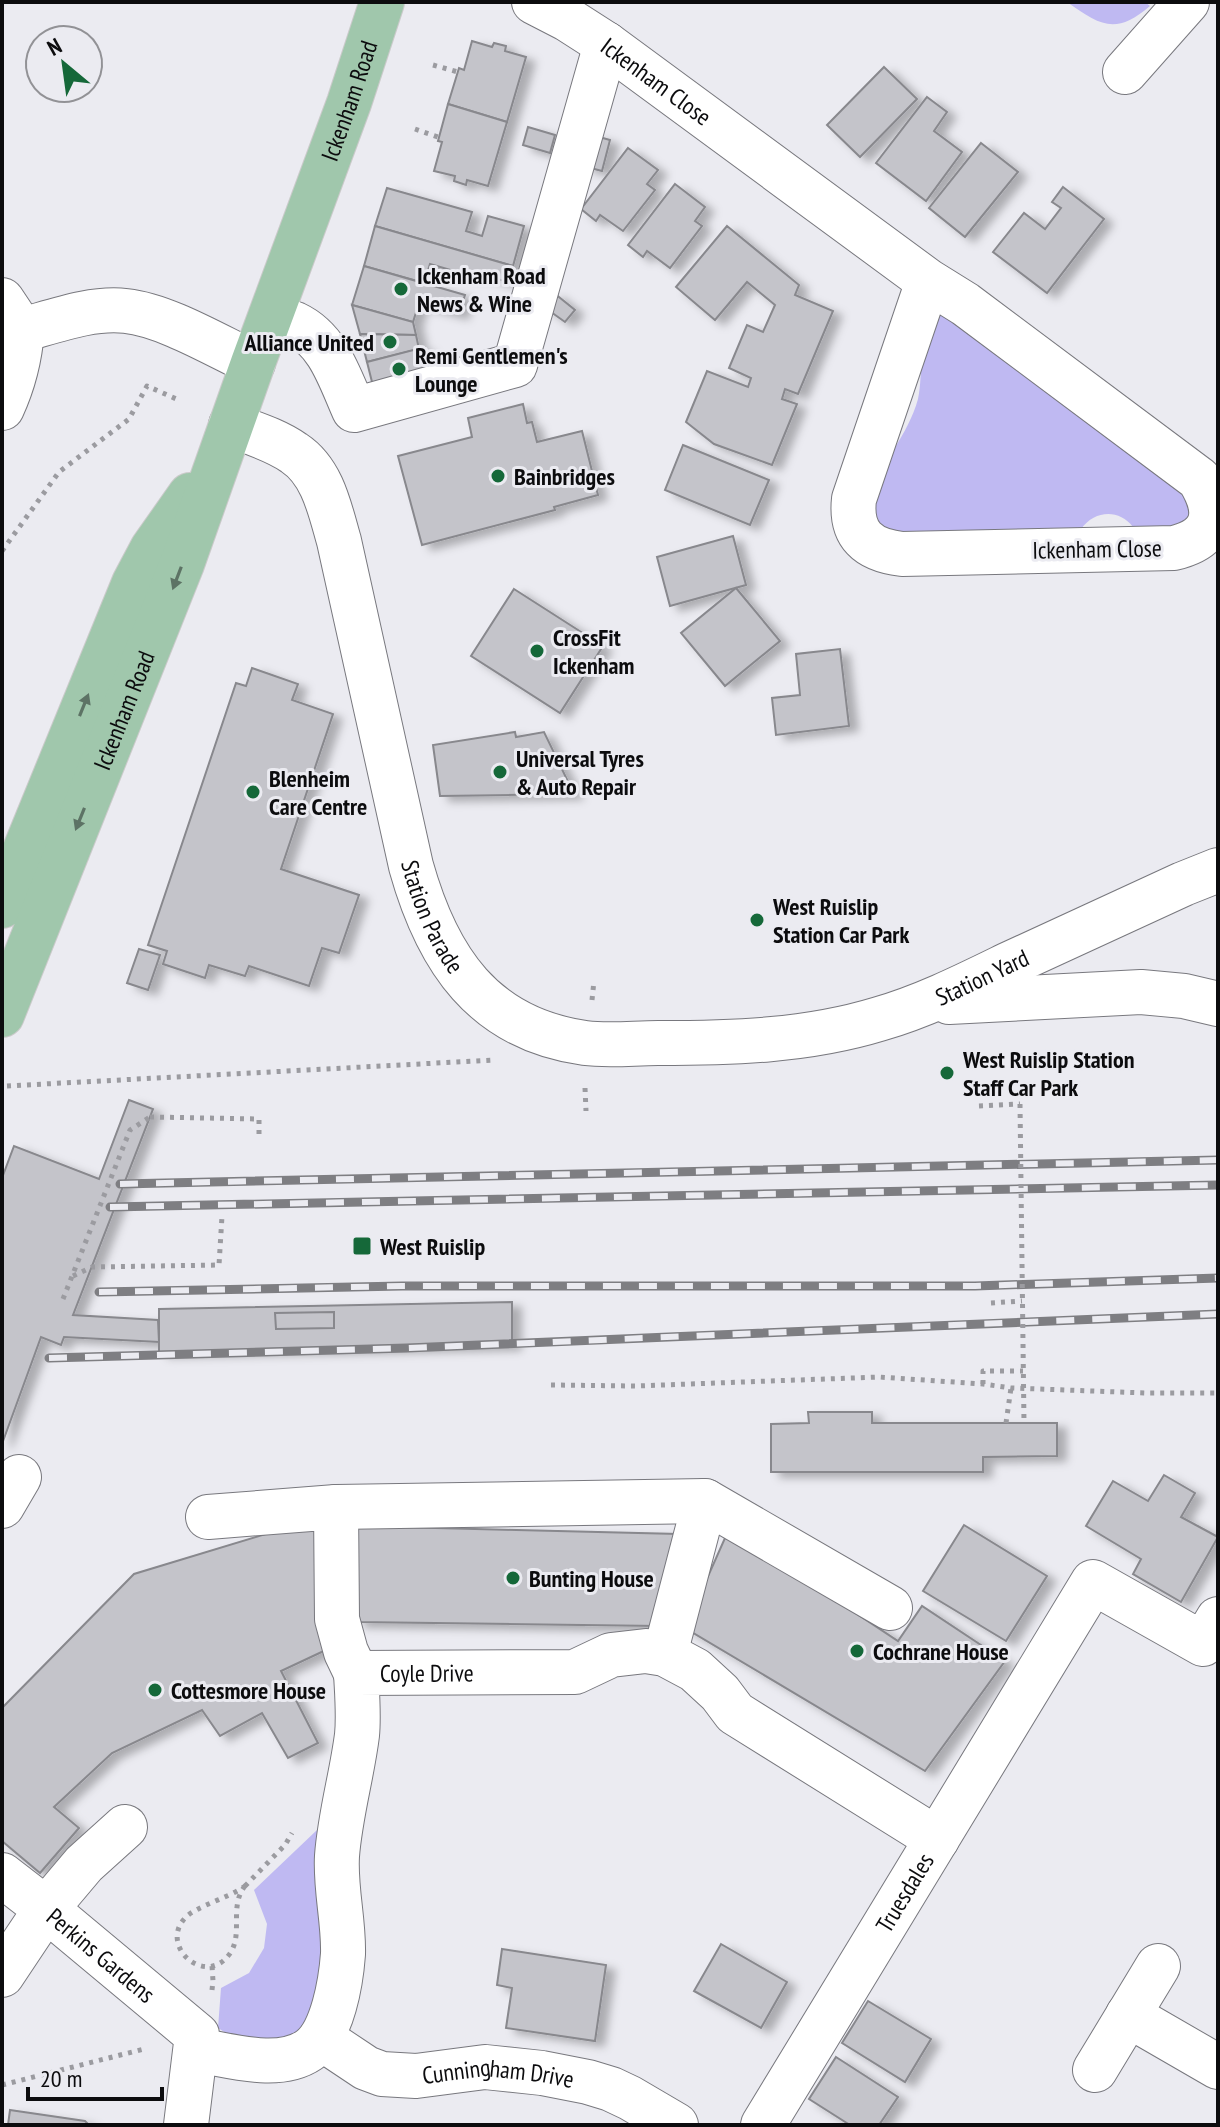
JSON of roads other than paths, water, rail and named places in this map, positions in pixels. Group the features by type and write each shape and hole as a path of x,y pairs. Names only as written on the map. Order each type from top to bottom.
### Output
{"main road":[{"name":"Ickenham Road","path":"6,1004 168,602 349,103 382,2"},
{"name":"Ickenham Road","path":"2,906 134,583 152,549 202,478 231,425"}],"street":[{"name":"Ickenham Close","path":"534,2 593,24 928,281 965,304 1199,479 1214,500 1216,512 1213,524 1203,536 1190,544 1174,548 902,554 871,546 856,526 852,513 854,499 928,281"},
{"path":"1125,72 1187,2"},
{"path":"271,317 295,324 310,333 322,346 332,360 354,410 515,365 593,24"},
{"path":"2,408 20,360 12,315 125,310 158,318 253,363"},
{"name":"Station Parade","path":"231,425 295,453 323,489 339,541 418,891 435,935 448,958 482,997 532,1030 588,1043 780,1039 867,1022 926,1003"},
{"name":"Station Yard","path":"926,1003 1218,870"},
{"name":"Station Yard","path":"926,1003 1141,992 1184,996 1218,1004"},
{"path":"665,1654 705,1501"},
{"path":"208,1517 336,1507 705,1501 890,1608"},
{"path":"336,1507 337,1619 346,1652 356,1673"},
{"name":"Truesdales","path":"763,2125 1093,1582 1203,1644 1218,1619"},
{"name":"Coyle Drive","path":"321,2038 334,2007 343,1954 337,1898 337,1853 357,1732 356,1673 575,1672 611,1655 646,1651 665,1654 695,1670 720,1693 735,1713 937,1839"},
{"name":"Perkins Gardens","path":"125,1827 84,1864 46,1909 196,2042"},
{"path":"2,1875 46,1909 2,1975"},
{"path":"1095,2070 1158,1966"},
{"path":"1128,2015 1218,2067"},
{"path":"186,2125 196,2042 264,2060 280,2060 310,2049 321,2038"},
{"name":"Cunningham Drive","path":"321,2038 366,2068 382,2074 416,2076 485,2067 588,2082 630,2098 676,2125"}],"railway":[{"path":"120,1184 1218,1160"},
{"path":"110,1207 1218,1185"},
{"path":"99,1292 402,1286 975,1286 1218,1278"},
{"path":"49,1358 407,1348 1218,1314"}],"place":[{"name":"Ickenham Road News & Wine","path":"401,289"},
{"name":"Alliance United","path":"390,342"},
{"name":"Remi Gentlemen's Lounge","path":"399,369"},
{"name":"Bainbridges","path":"498,476"},
{"name":"CrossFit Ickenham","path":"537,651"},
{"name":"Universal Tyres & Auto Repair","path":"500,772"},
{"name":"Blenheim Care Centre","path":"253,792"},
{"name":"West Ruislip Station Car Park","path":"757,920"},
{"name":"West Ruislip Station Staff Car Park","path":"947,1073"},
{"name":"West Ruislip","path":"362,1246"},
{"name":"Bunting House","path":"513,1578"},
{"name":"Cochrane House","path":"857,1651"},
{"name":"Cottesmore House","path":"155,1690"}]}
